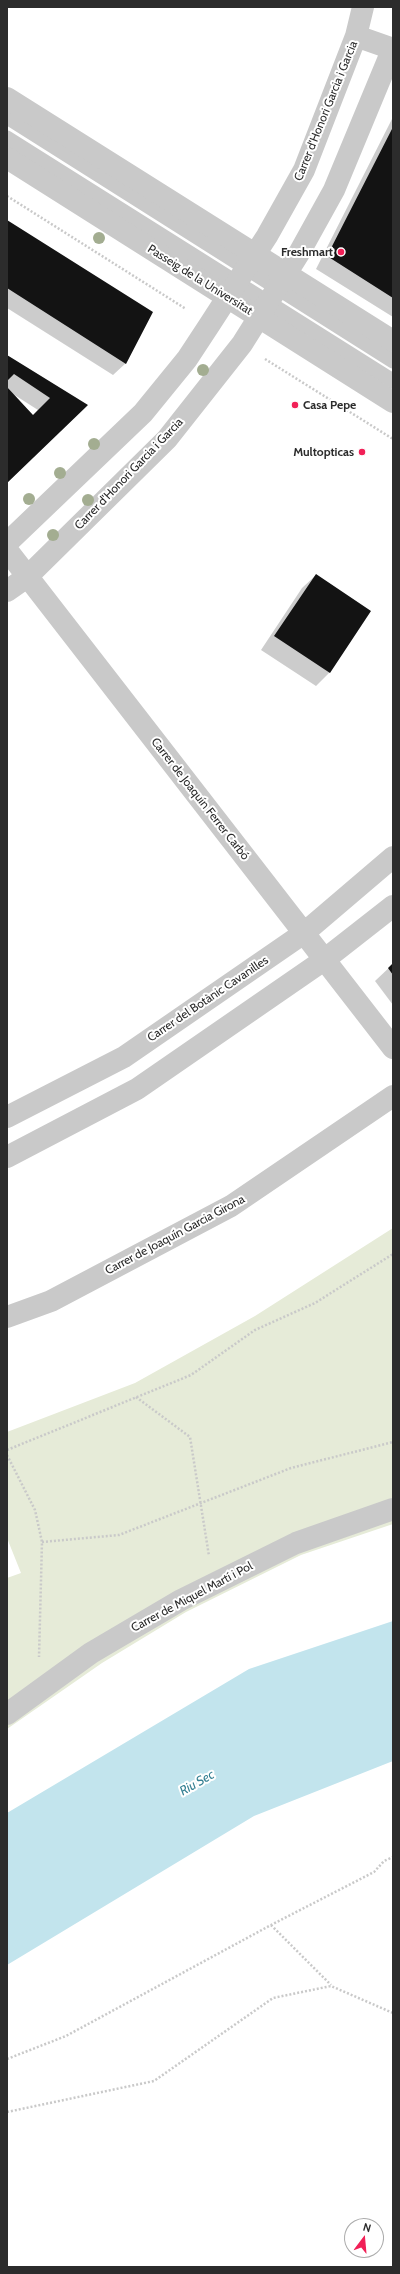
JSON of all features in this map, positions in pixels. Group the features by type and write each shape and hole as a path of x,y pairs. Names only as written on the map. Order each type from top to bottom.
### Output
{"street":[{"name":"Carrer d'Honori Garcia i Garcia","path":"7,543 143,414 187,358 241,276 304,170 356,36 363,7"},
{"path":"356,36 393,48"},
{"name":"Carrer d'Honori Garcia i Garcia","path":"7,591 27,577 167,439 215,380 272,295 334,190 393,48"},
{"name":"Passeig de la Universitat","path":"7,98 241,276 272,295 393,341"},
{"name":"Passeig de la Universitat","path":"7,158 241,276 272,295 393,402"},
{"name":"Carrer de Joaquín Ferrer Carbó","path":"7,550 393,1048"},
{"name":"Carrer del Botànic Cavanilles","path":"7,1117 124,1057 304,933 393,857"},
{"path":"7,1158 137,1089 324,960 393,906"},
{"name":"Carrer de Joaquín Garcia Girona","path":"7,1317 51,1301 231,1206 393,1096"},
{"name":"Carrer de Miquel Martí i Pol","path":"7,1714 91,1653 181,1600 296,1543 393,1509"}],"lane":[{"path":"7,118 241,276"},
{"path":"7,138 241,276"},
{"path":"272,295 393,361"},
{"path":"272,295 393,382"}],"path":[{"path":"7,1450 191,1375 255,1330 315,1303 393,1254"},
{"path":"136,1397 190,1437 213,1584"},
{"path":"42,1542 120,1535 291,1468 393,1442"},
{"path":"7,1455 35,1510 42,1542 38,1692"},
{"path":"7,2059 66,2036 270,1925 374,1872 384,1861 393,1857"},
{"path":"270,1925 332,1986 393,2013"},
{"path":"7,2112 154,2080 273,1998 332,1986"}],"green space":[{"path":"393,1228 393,1524 301,1555 186,1612 102,1663 7,1729 7,1578 21,1573 7,1538 7,1432 135,1383 255,1316"}],"water":[{"name":"Riu Sec","path":"393,1621 393,1761 254,1816 7,1965 7,1813 249,1669"}],"building":[{"path":"393,127 393,298 327,256"},
{"path":"7,220 153,312 126,364 7,288"},
{"path":"7,355 88,405 7,483 7,387 33,415 50,398 14,374 7,381"},
{"path":"316,574 371,611 330,673 274,636"},
{"path":"393,963 393,975 388,968"}],"place":[{"name":"Freshmart","path":"341,252"},
{"name":"Casa Pepe","path":"295,405"},
{"name":"Multopticas","path":"362,452"}]}
